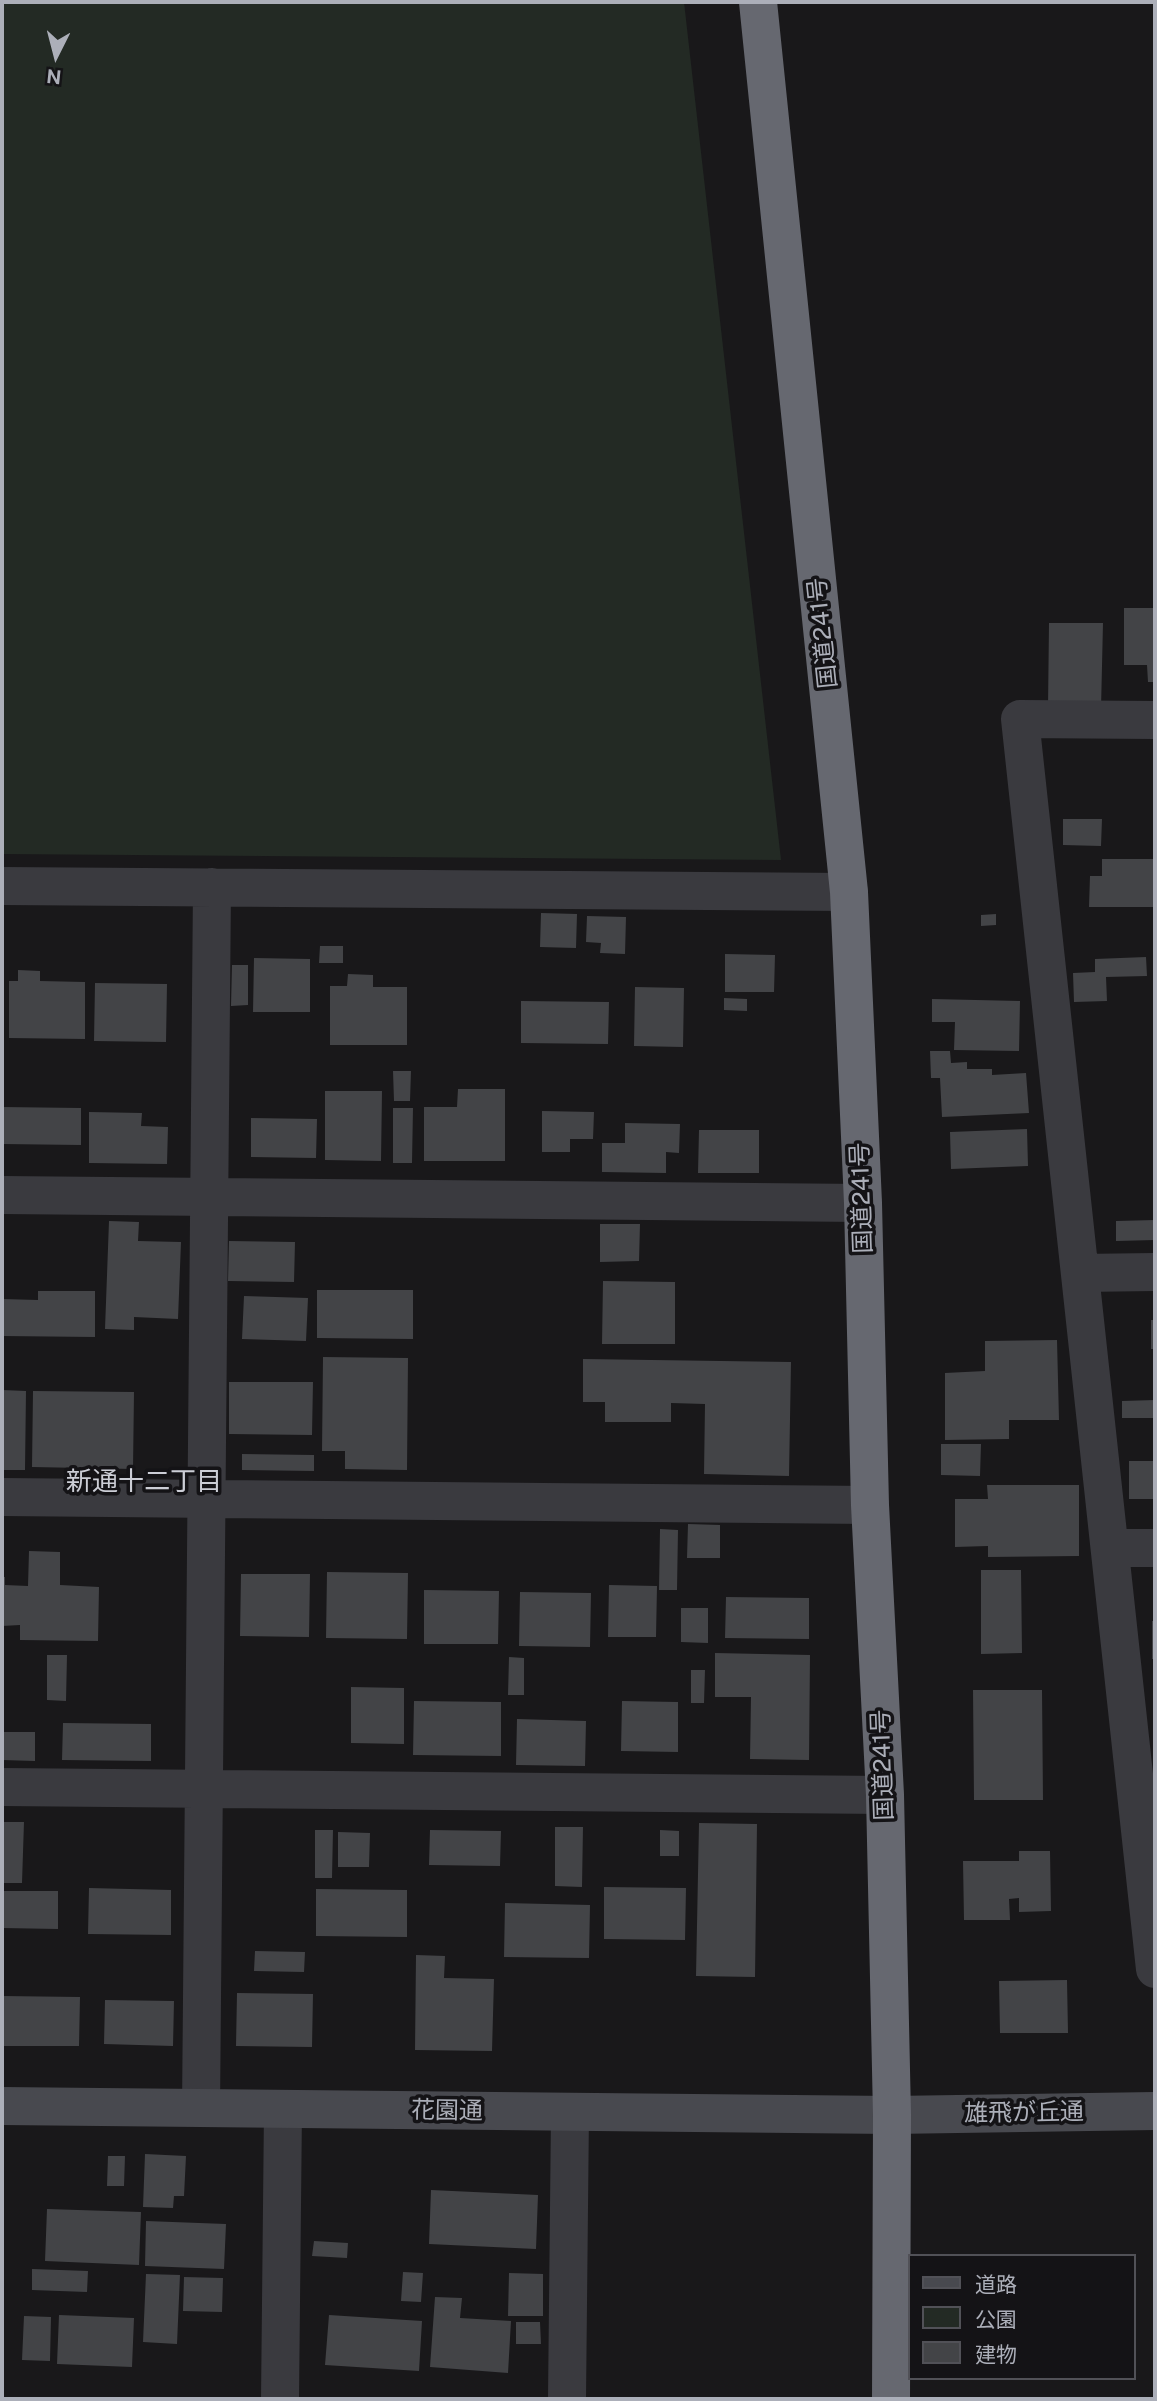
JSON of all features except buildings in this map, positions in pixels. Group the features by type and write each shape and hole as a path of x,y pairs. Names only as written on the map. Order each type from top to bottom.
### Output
{"highway":[{"name":"国道241号","path":"758,2 849,892 863,1203 870,1505 885,1795 892,2115 891,2399"}],"street":[{"path":"1155,720 1020,719 1110,1548 1147,1824 1155,1969"},
{"path":"2,886 849,892"},
{"path":"201,2108 212,887"},
{"path":"2,1195 863,1203"},
{"path":"1080,1273 1155,1272"},
{"path":"2,1497 870,1505"},
{"path":"1110,1548 1155,1548"},
{"path":"2,1787 885,1795"},
{"name":"花園通","path":"2,2105 892,2115"},
{"path":"280,2399 283,2109"},
{"name":"雄飛が丘通","path":"892,2115 1155,2111"},
{"path":"567,2399 570,2112"}],"green space":[{"path":"2,2 684,2 781,860 2,854"}],"district":[{"name":"新通十二丁目","path":"144,1482"}]}
